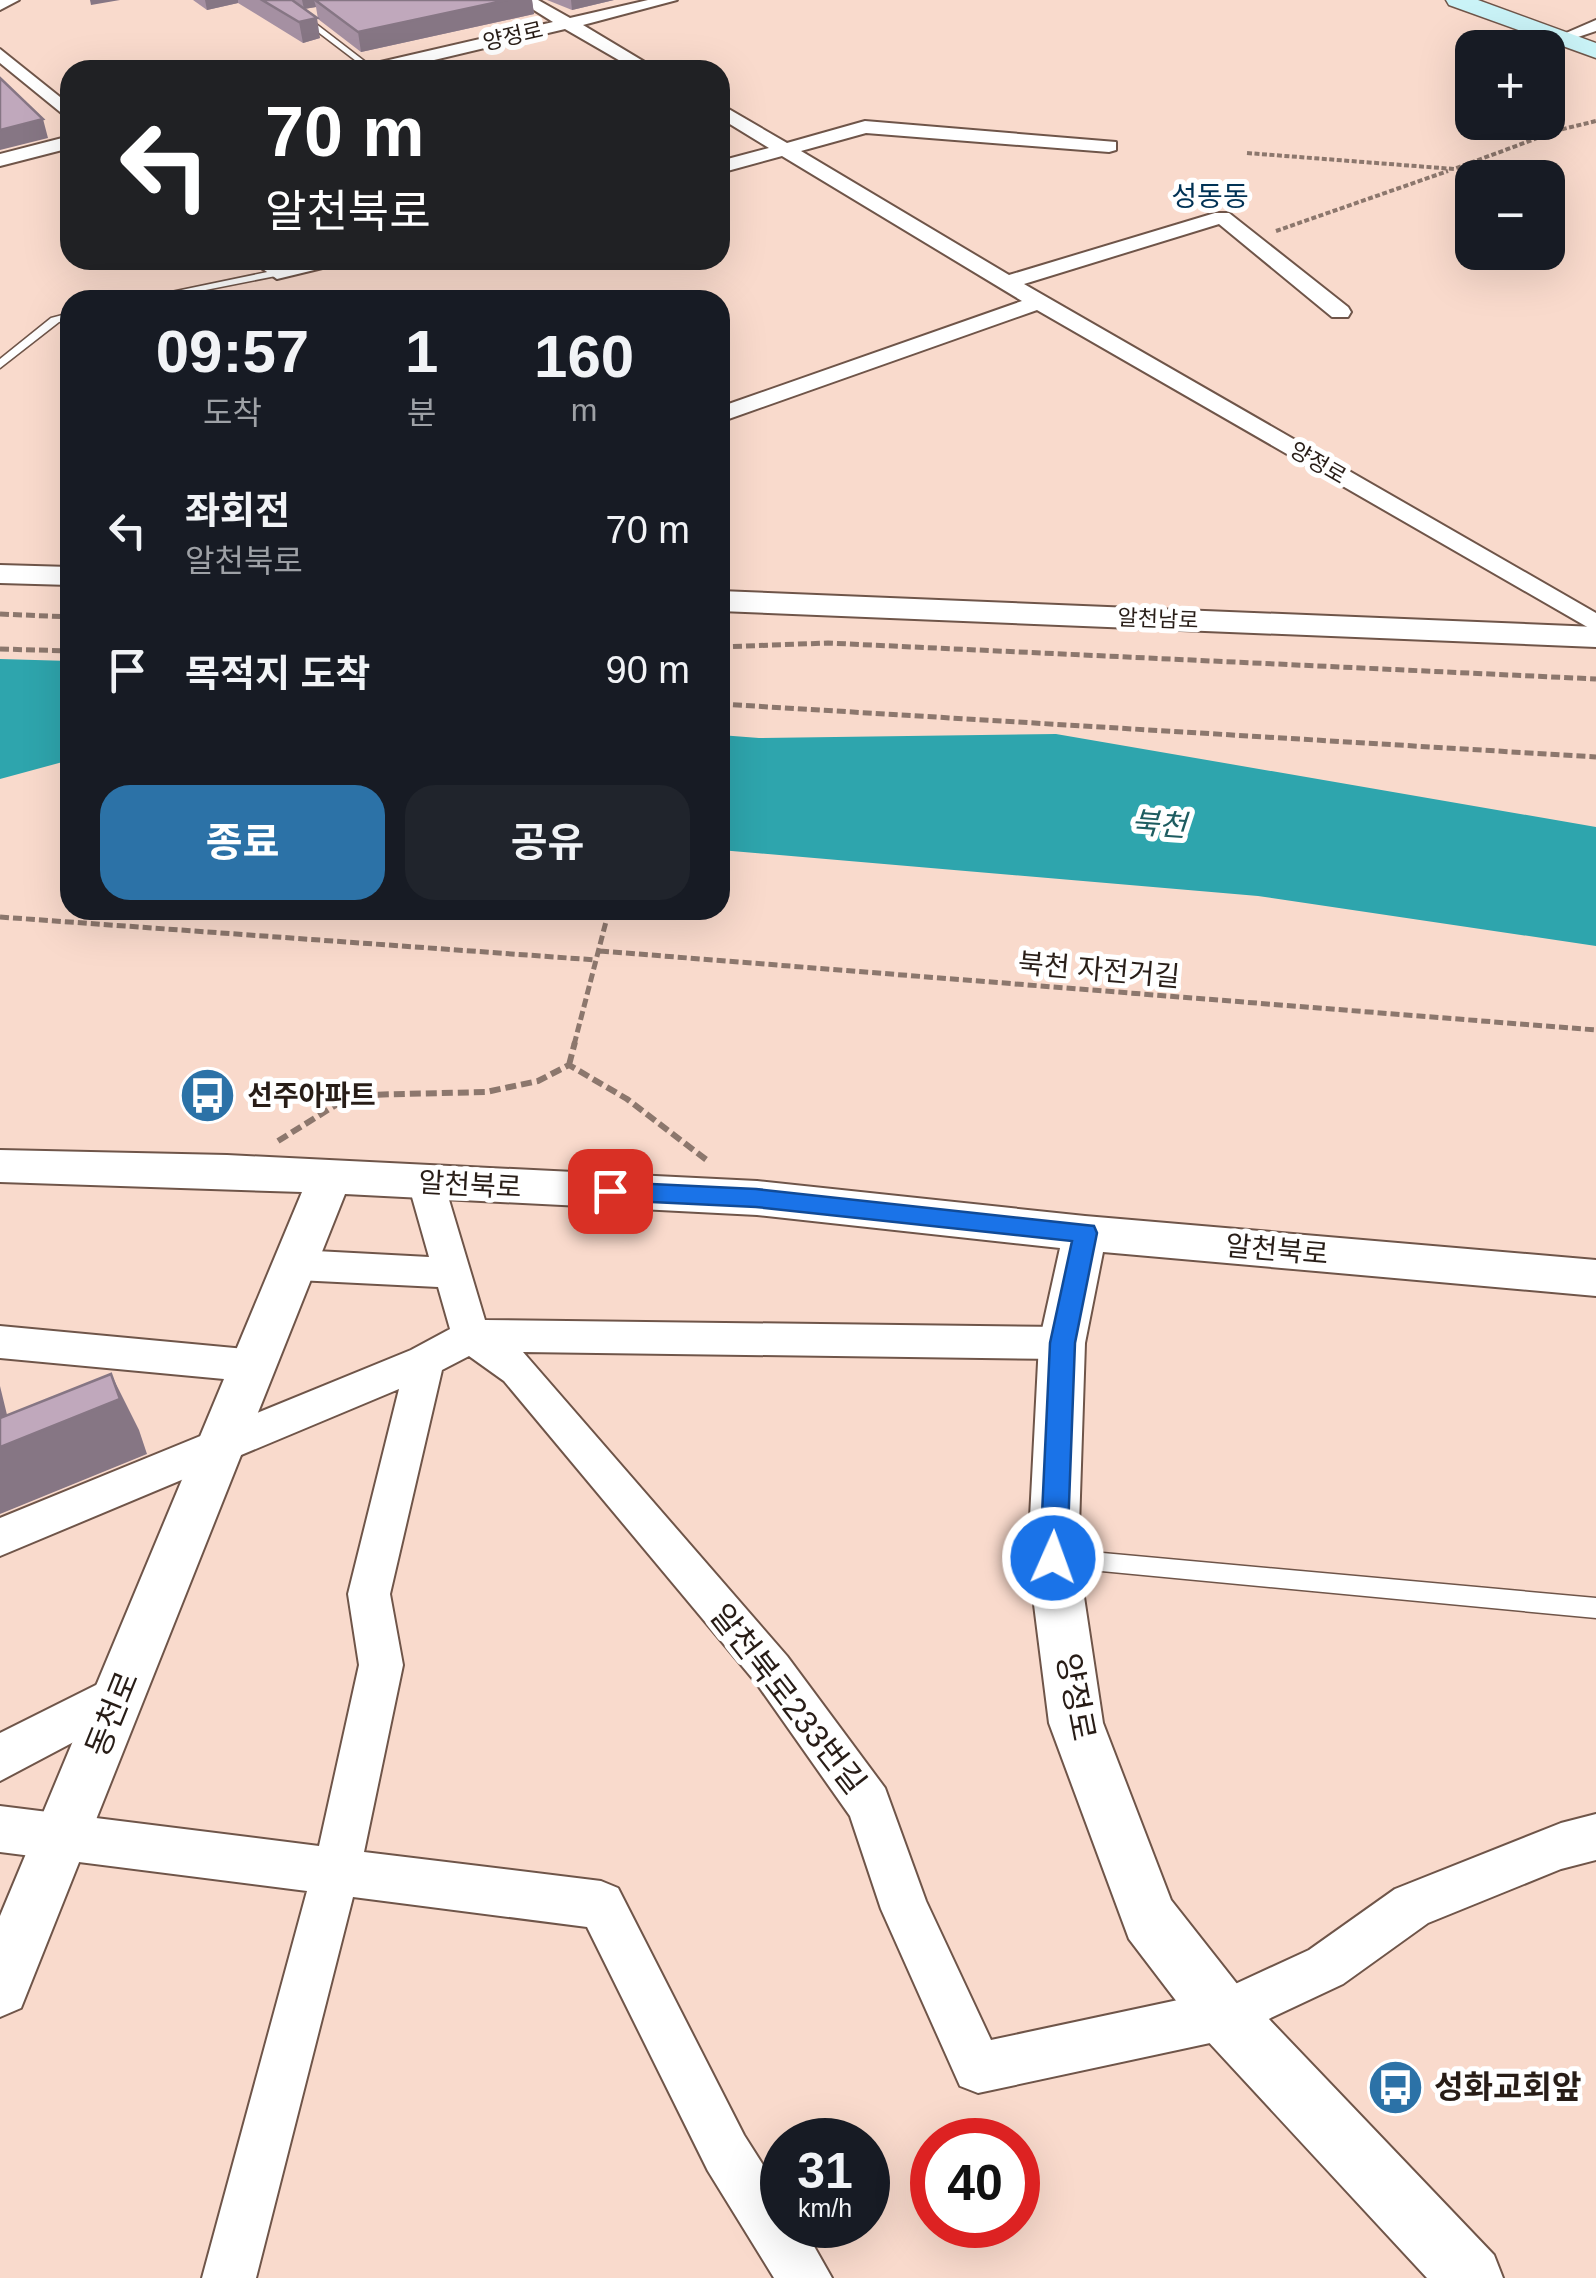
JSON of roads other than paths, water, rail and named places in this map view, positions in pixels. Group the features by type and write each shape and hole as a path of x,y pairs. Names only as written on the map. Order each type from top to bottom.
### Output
{"main road":[{"path":"1457,0 1596,52"},
{"path":"1483,0 1589,33"}],"street":[{"path":"0,4 11,0"},
{"path":"526,0 567,24 668,0"},
{"name":"양정로","path":"414,60 567,24 630,60"},
{"path":"0,54 60,105"},
{"name":"양정로","path":"730,116 1039,302 1596,624"},
{"path":"730,164 865,128 1109,146"},
{"path":"0,160 60,145"},
{"path":"1007,282 1222,217 1340,312"},
{"path":"730,411 1039,302"},
{"path":"0,574 60,576"},
{"name":"알천남로","path":"730,601 1596,637"},
{"name":"알천북로","path":"0,1166 227,1172 756,1198 1086,1233 1596,1278"},
{"name":"동천로","path":"0,1987 329,1179"},
{"path":"426,1183 470,1336"},
{"name":"양정로","path":"1086,1233 1062,1343 1053,1558 1076,1723 1082,1741 1149,1919 1224,2015 1471,2278"},
{"path":"297,1265 452,1273"},
{"path":"0,1537 424,1362 470,1336 1062,1343"},
{"name":"알천북로233번길","path":"470,1336 518,1370 772,1670 869,1804 905,1909 978,2068 1224,2015"},
{"path":"0,1342 256,1366"},
{"path":"230,2278 335,1874 381,1665 369,1594 424,1362"},
{"path":"0,1760 24,1743 120,1694"},
{"path":"0,1830 600,1905 726,2153 804,2278"},
{"path":"1224,2015 1326,1967 1412,1906 1561,1846 1596,1837"}],"lane":[{"path":"280,0 358,60"},
{"path":"302,16 319,13"},
{"path":"177,290 256,270"},
{"path":"0,366 60,318"},
{"path":"1053,1558 1596,1608"}],"water":[{"path":"0,659 60,661 60,763 0,779"},
{"name":"북천","path":"1056,734 1596,827 1596,946 1258,896 730,851 730,736"}],"place":[{"name":"선주아파트","path":"208,1095"},
{"name":"성화교회앞","path":"1395,2087"}],"district":[{"name":"성동동","path":"1210,196"}]}
